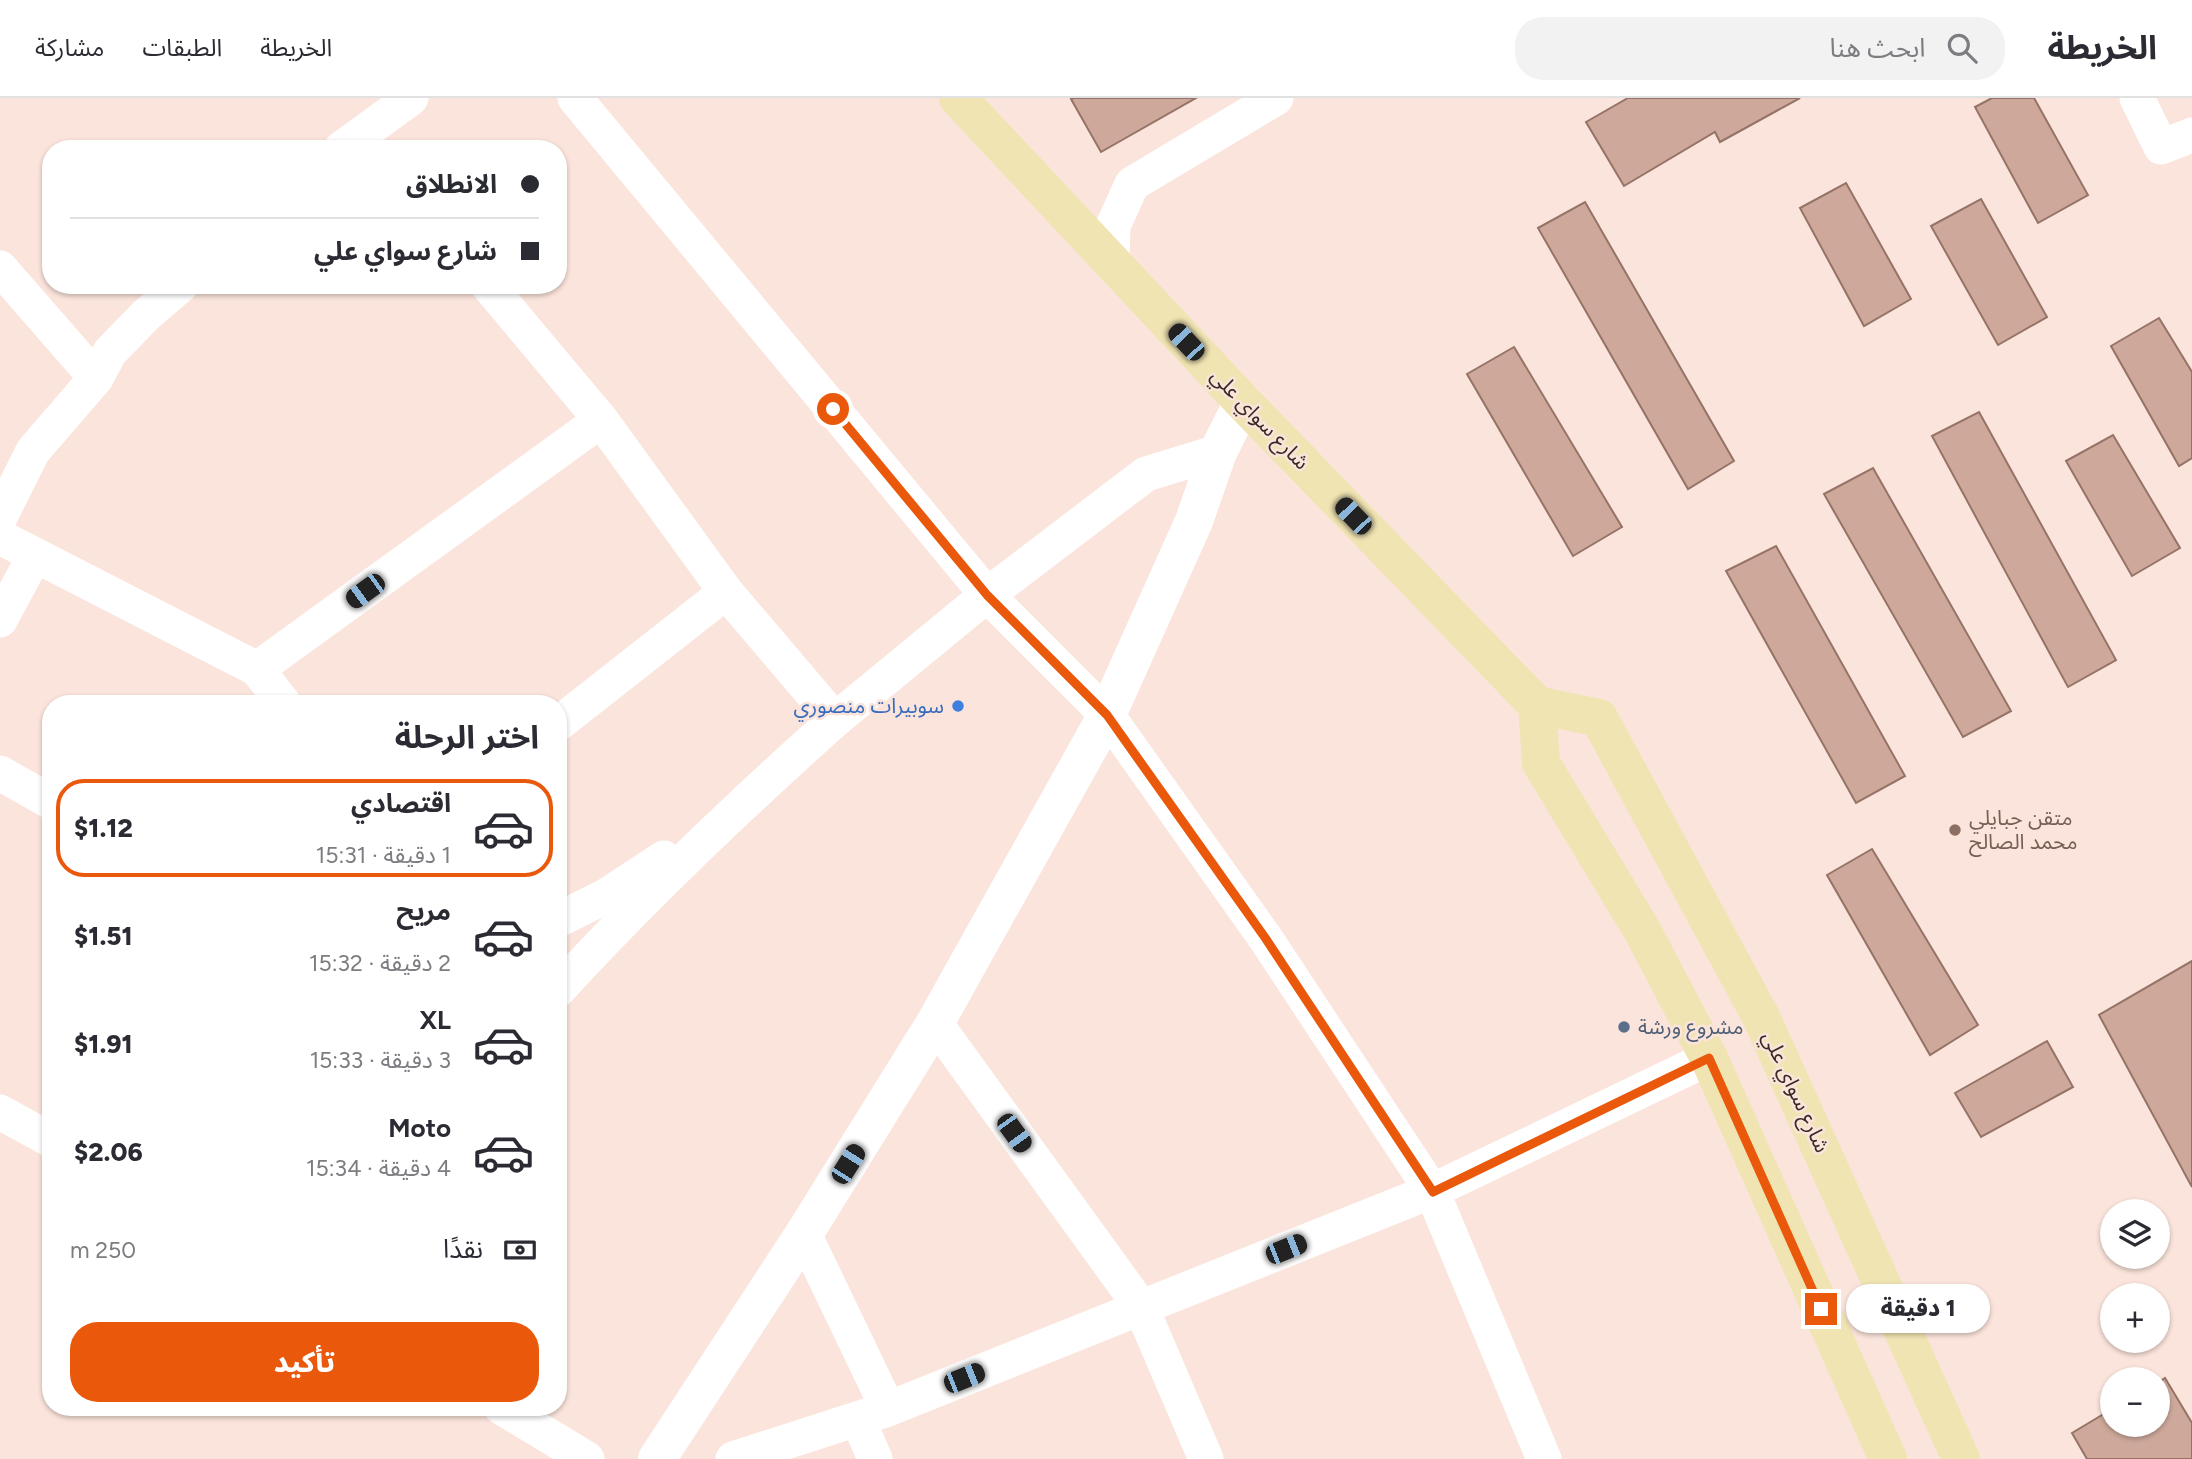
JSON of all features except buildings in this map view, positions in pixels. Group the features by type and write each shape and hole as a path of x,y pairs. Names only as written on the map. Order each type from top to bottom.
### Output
{"main road":[{"name":"شارع سواي علي","path":"959,98 1242,402 1537,705 1599,718 1761,1017 1961,1459"},
{"path":"1537,705 1541,763 1643,932 1709,1058 1888,1459"}],"street":[{"path":"363,140 411,98"},
{"path":"575,98 987,595 1107,715 1266,939 1433,1192 1544,1459"},
{"path":"1112,261 1113,226 1132,184 1276,98"},
{"path":"2137,98 2161,147 2192,135"},
{"path":"0,268 96,379"},
{"path":"0,517 33,451 96,379 110,352 170,294"},
{"path":"496,294 601,420 726,592 835,720"},
{"path":"657,1459 804,1234 935,1023 1107,715 1194,521 1218,452 1242,402"},
{"path":"257,669 601,420"},
{"path":"567,980 610,932 728,816 835,720 987,595 1146,474 1218,452"},
{"path":"0,537 257,669 277,695"},
{"path":"0,620 34,556"},
{"path":"567,717 726,592"},
{"path":"0,773 42,797"},
{"path":"567,915 606,895 728,816"},
{"path":"935,1023 1140,1307 1206,1459"},
{"path":"733,1459 873,1414 1433,1192 1709,1058"},
{"path":"0,1112 42,1135"},
{"path":"804,1234 873,1414 875,1459"},
{"path":"516,1416 587,1459"}],"place":[{"name":"سوبيرات منصوري","path":"958,706"},
{"name":"متقن جبايلي محمد الصالح","path":"1955,830"},
{"name":"مشروع ورشة","path":"1624,1027"}],"route":[{"path":"833,409 987,595 1107,715 1266,939 1433,1192 1709,1058 1821,1309"}]}
